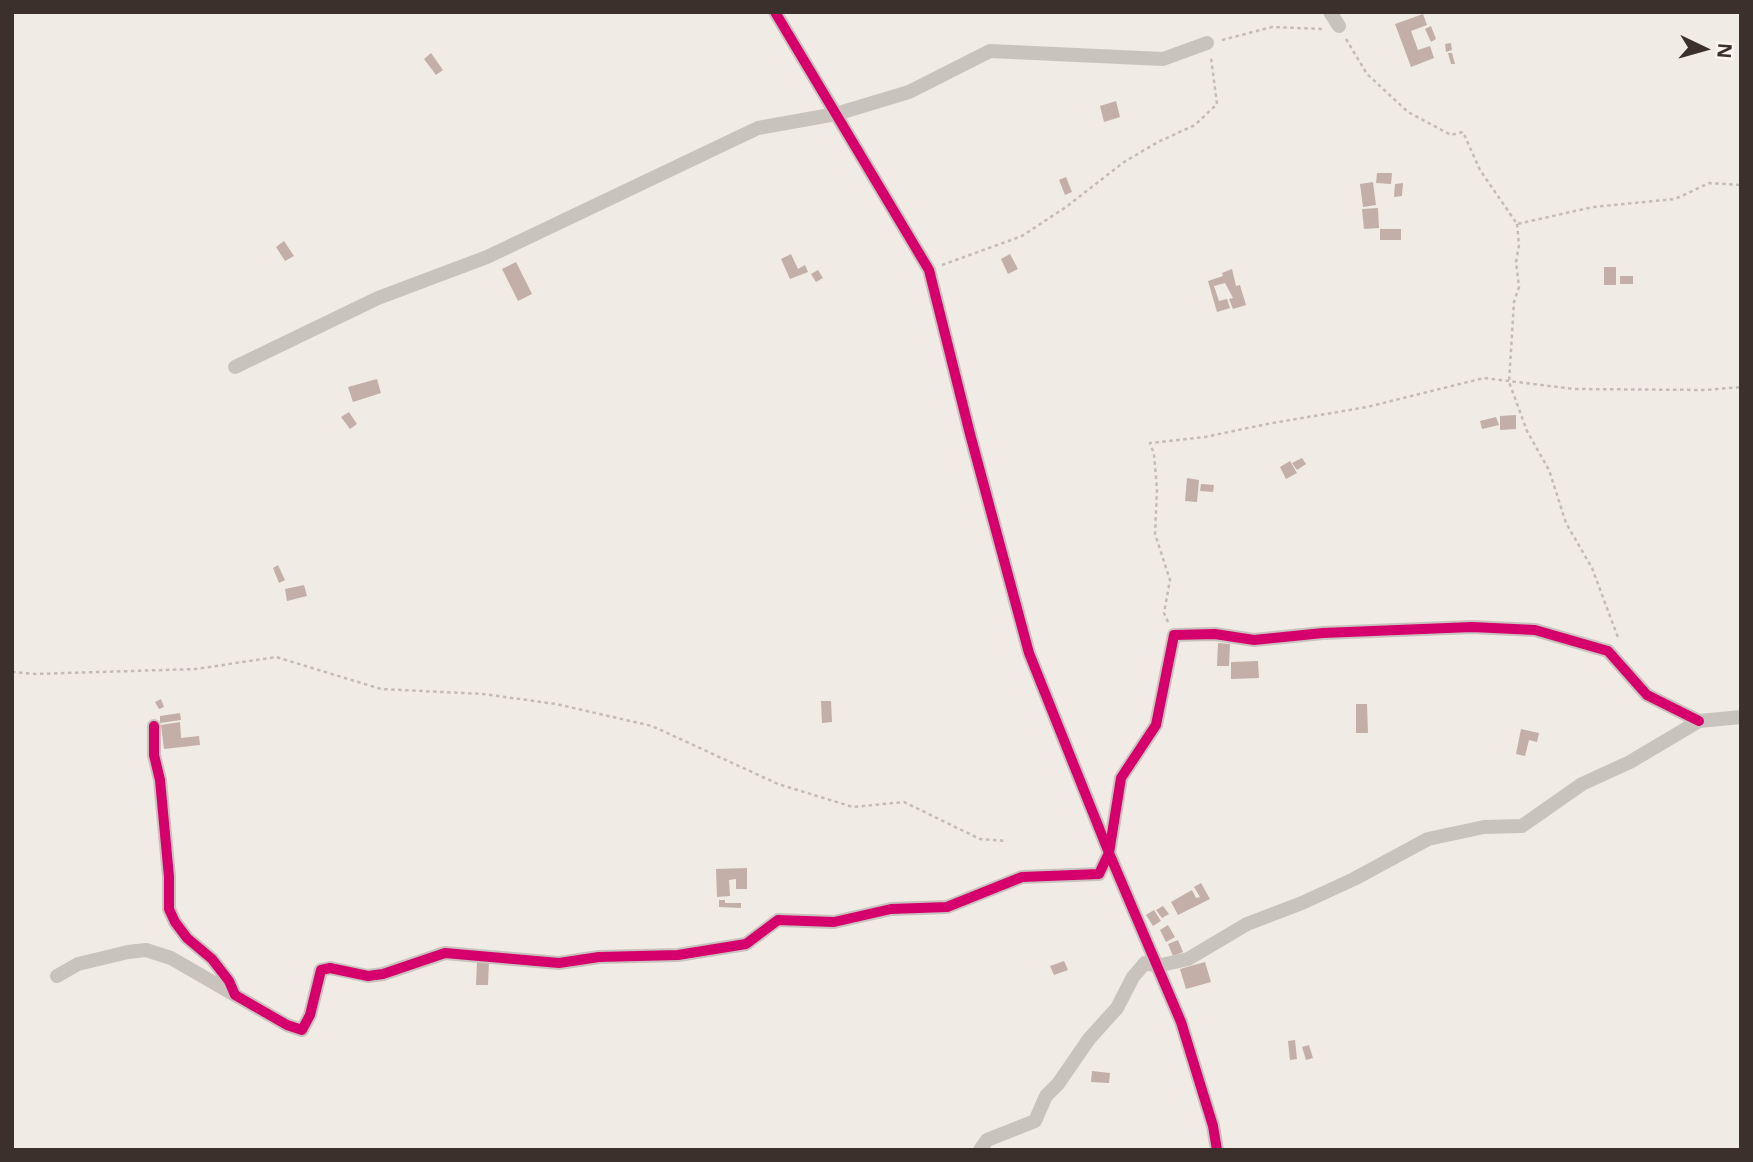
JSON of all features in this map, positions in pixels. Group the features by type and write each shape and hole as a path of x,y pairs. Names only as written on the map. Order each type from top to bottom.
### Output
{"street":[{"path":"1330,12 1339,26"},
{"path":"781,16 929,270 1029,653 1109,853 1181,1022 1213,1126 1217,1150"},
{"path":"235,367 378,298 488,257 758,128 836,114 909,92 990,51 1163,60 1207,43"},
{"path":"57,976 78,964 146,950 171,958 287,1026 302,1030 310,1015 321,970 330,968 368,976 383,974 445,953 559,963 599,957 678,955 746,944 778,920 834,922 891,909 947,907 1022,877 1099,874 1109,853 1121,778 1156,725 1174,635 1215,634 1254,640 1324,633 1472,627 1535,630 1608,651 1647,695 1699,722"},
{"path":"980,1150 987,1140 1035,1121 1046,1096 1117,1009 1133,977 1145,963 1157,966 1188,959 1247,924 1354,879 1428,839 1484,827 1522,826 1582,784 1630,762 1699,722 1741,718"},
{"path":"154,726 154,755 160,780 169,877 169,909 187,938 221,970 235,995"}],"path":[{"path":"929,270 1022,236 1066,207 1124,162 1157,142 1195,125 1217,104 1213,66 1207,43 1272,27 1320,29 1339,26 1367,74 1408,112 1451,135 1463,132 1480,170 1517,224 1519,245 1516,262 1519,287 1514,302 1509,382 1527,431 1549,470 1566,523 1592,568 1621,646"},
{"path":"1517,224 1593,207 1675,199 1709,184 1741,185"},
{"path":"1174,635 1164,613 1170,579 1155,534 1157,489 1154,454 1150,443 1205,438 1267,424 1354,410 1483,378 1574,389 1705,390 1741,387"},
{"path":"12,672 35,674 196,669 276,657 382,689 483,694 556,704 652,726 791,788 853,807 904,802 981,839 1007,841"}],"building":[{"path":"1423,14 1427,25 1411,31 1418,50 1430,46 1434,58 1411,67 1395,24"},
{"path":"1431,26 1436,39 1431,42 1425,29"},
{"path":"1451,43 1452,50 1446,52 1445,44"},
{"path":"431,53 443,70 436,75 424,59"},
{"path":"1448,53 1452,53 1455,64 1451,64"},
{"path":"1116,101 1120,117 1104,122 1100,106"},
{"path":"1377,173 1392,173 1391,184 1376,183"},
{"path":"1066,177 1072,192 1065,195 1059,180"},
{"path":"1373,182 1376,205 1363,207 1360,184"},
{"path":"1403,183 1402,196 1394,197 1395,184"},
{"path":"1378,208 1379,228 1364,229 1362,209"},
{"path":"1380,229 1401,229 1401,240 1380,240"},
{"path":"284,241 294,256 285,261 276,247"},
{"path":"791,254 798,269 805,265 808,272 790,279 781,259"},
{"path":"1010,254 1018,269 1008,274 1001,259"},
{"path":"516,262 532,294 518,301 502,269"},
{"path":"1604,267 1616,267 1616,285 1604,285"},
{"path":"1232,269 1236,286 1240,285 1246,305 1233,309 1229,299 1233,298 1225,283 1214,286 1219,301 1227,299 1230,308 1217,312 1208,281 1223,276 1222,273"},
{"path":"818,270 823,278 816,282 811,274"},
{"path":"1620,276 1633,276 1633,284 1620,284"},
{"path":"377,379 381,393 353,402 348,387"},
{"path":"349,412 357,424 350,429 341,417"},
{"path":"1516,415 1516,429 1500,430 1500,416"},
{"path":"1496,417 1499,425 1482,429 1480,421"},
{"path":"1302,458 1306,464 1297,470 1292,463"},
{"path":"1290,461 1297,473 1286,479 1280,467"},
{"path":"1187,478 1199,480 1197,502 1185,501"},
{"path":"1201,484 1214,485 1213,492 1200,491"},
{"path":"278,565 285,580 279,583 273,568"},
{"path":"304,585 307,596 287,601 285,589"},
{"path":"1218,643 1230,644 1229,666 1217,666"},
{"path":"1258,661 1259,678 1231,679 1231,662"},
{"path":"161,699 164,707 159,709 155,702"},
{"path":"821,701 831,701 832,722 822,723"},
{"path":"1356,704 1367,704 1368,733 1356,733"},
{"path":"180,713 181,720 160,723 160,716"},
{"path":"180,722 181,738 199,736 200,745 164,749 161,725"},
{"path":"1521,729 1539,733 1537,742 1529,740 1525,756 1516,754"},
{"path":"747,868 747,889 736,889 736,879 729,880 730,896 717,897 716,869"},
{"path":"1201,883 1210,899 1178,915 1171,902 1192,890 1196,898 1200,897 1194,887"},
{"path":"719,900 725,900 725,903 741,903 741,908 719,907"},
{"path":"1163,906 1169,914 1162,918 1156,910"},
{"path":"1154,910 1161,921 1153,926 1146,915"},
{"path":"1168,925 1175,937 1166,942 1160,930"},
{"path":"1178,940 1183,952 1173,956 1168,944"},
{"path":"1064,961 1068,970 1054,975 1050,966"},
{"path":"477,962 489,962 488,985 476,985"},
{"path":"1205,962 1211,982 1186,989 1180,969"},
{"path":"1295,1040 1297,1059 1290,1060 1288,1041"},
{"path":"1309,1045 1313,1058 1306,1060 1302,1047"},
{"path":"1092,1071 1110,1073 1109,1083 1091,1082"}],"cycle path":[{"path":"775,12 929,270 1029,653 1109,853 1181,1022 1213,1126 1217,1150"},
{"path":"154,726 154,755 160,780 169,877 169,909 175,922 187,938 212,959 229,981 235,995 287,1025 302,1030 310,1015 321,970 330,968 368,976 383,974 445,953 559,963 599,957 678,955 746,944 778,920 834,922 891,909 947,907 1022,877 1099,874 1109,853 1121,778 1156,725 1174,635 1215,634 1254,640 1323,633 1472,627 1535,630 1608,651 1647,695 1699,721"}]}
